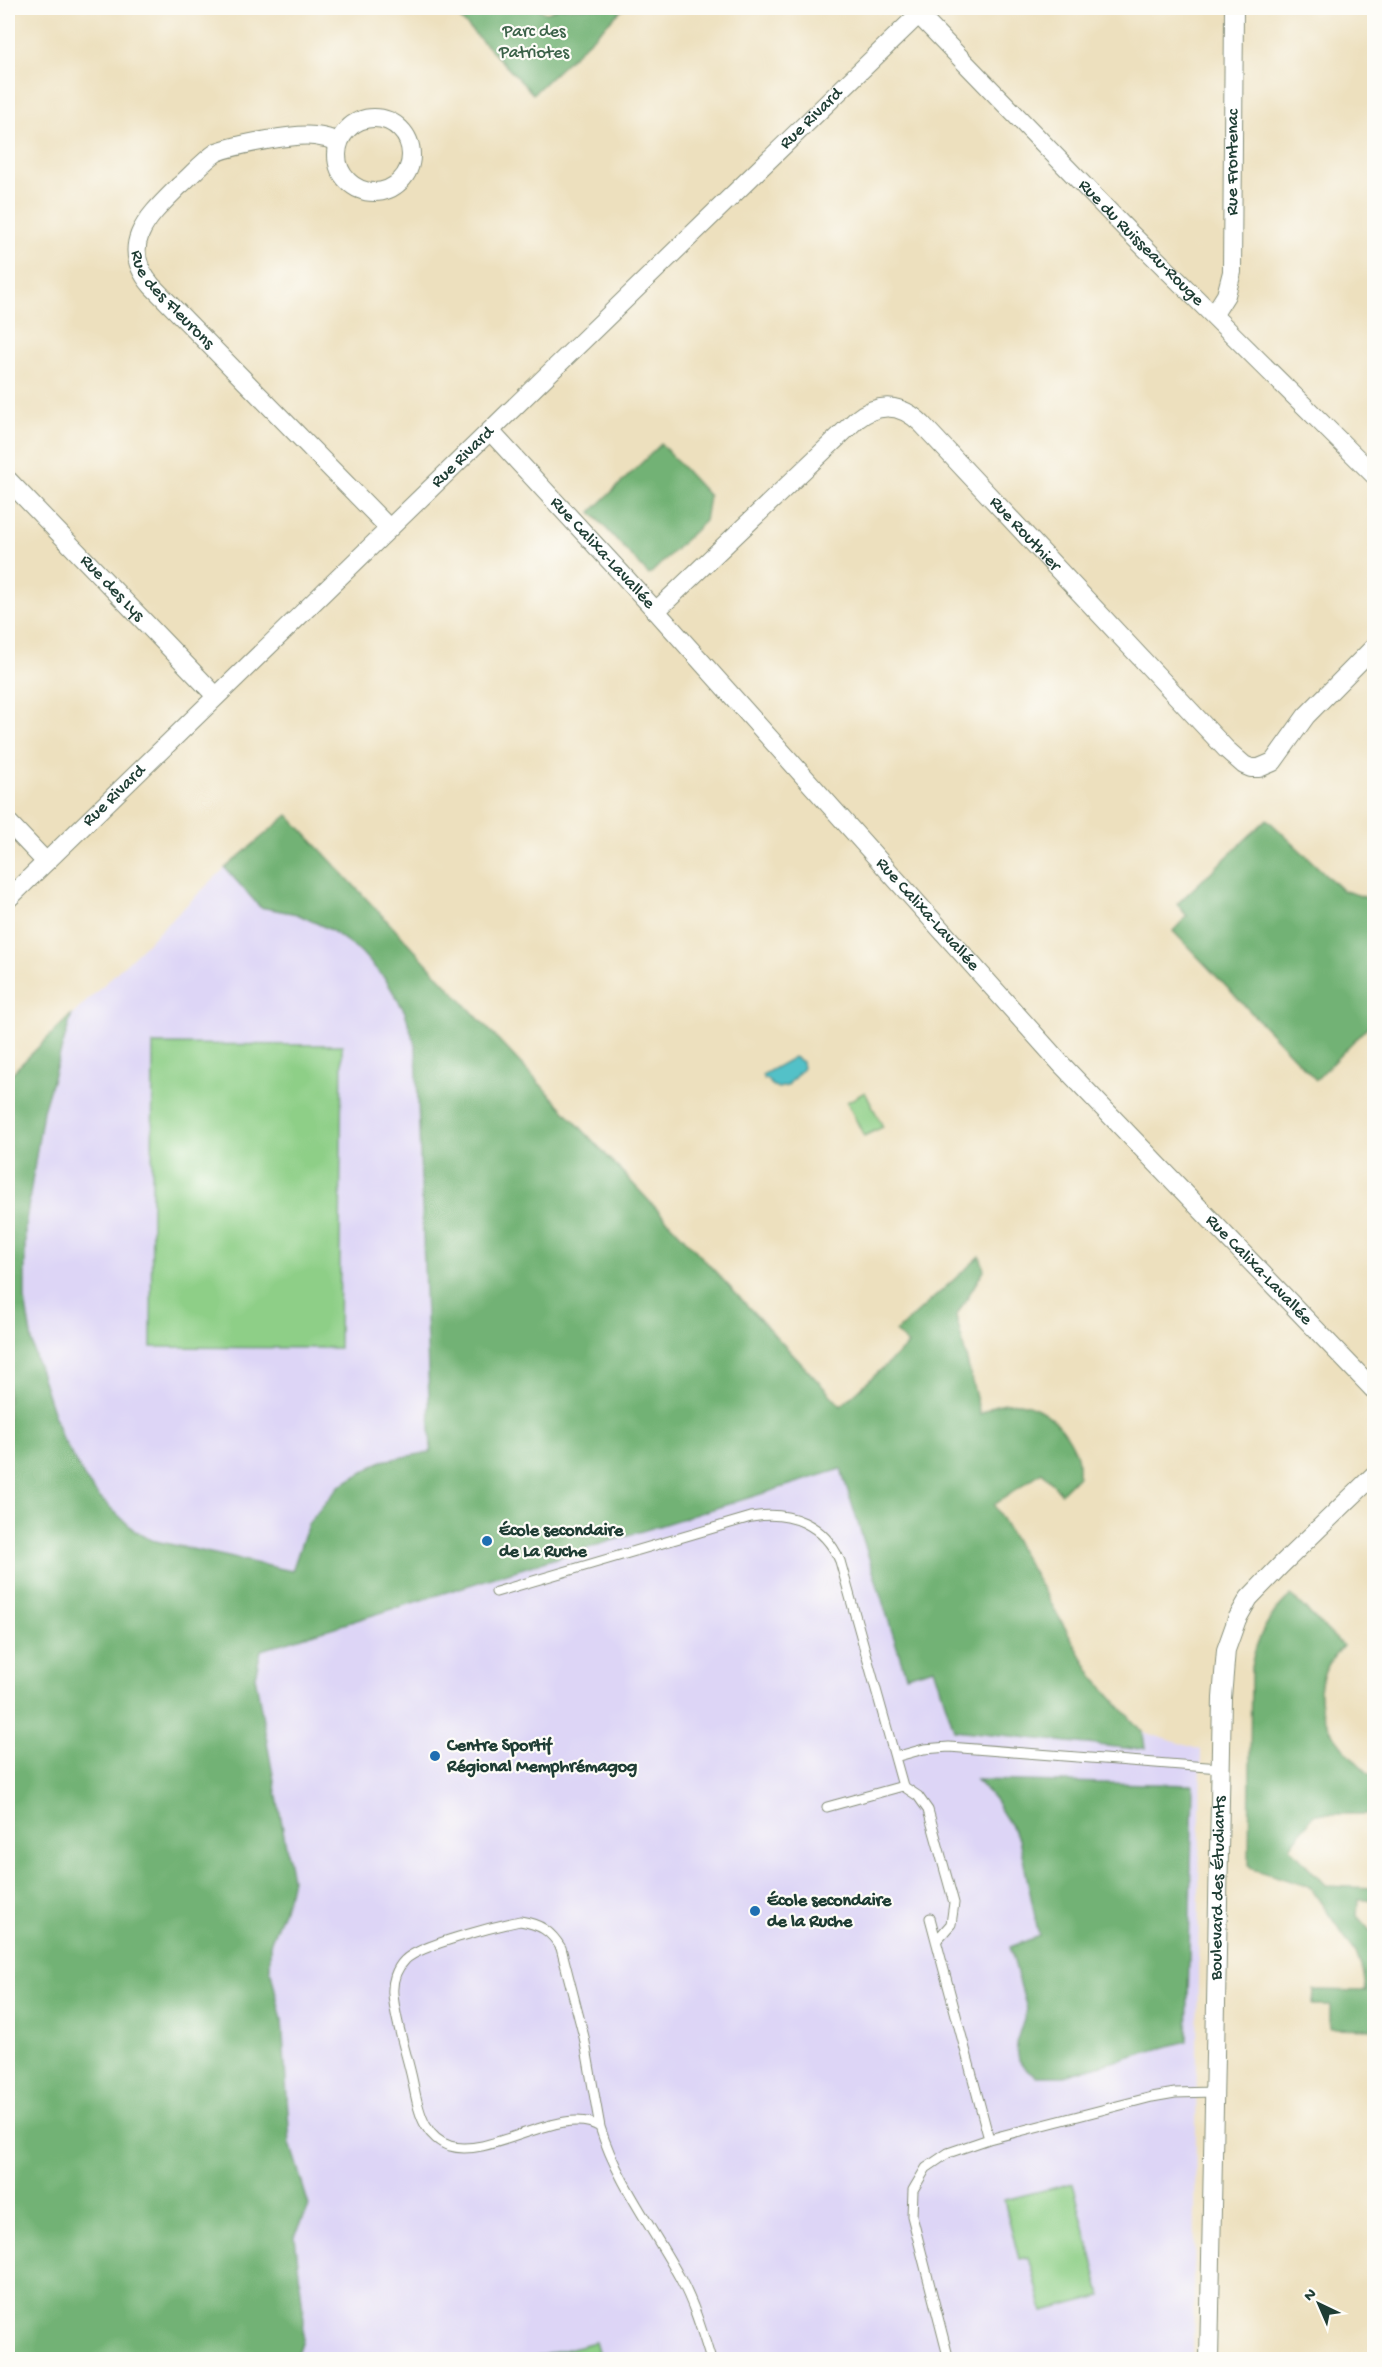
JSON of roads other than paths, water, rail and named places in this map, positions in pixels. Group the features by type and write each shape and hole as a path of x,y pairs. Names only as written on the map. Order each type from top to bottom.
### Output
{"street":[{"name":"Rue Frontenac","path":"1214,314 1229,284 1232,261 1234,8"},
{"name":"Rue du Ruisseau-Rouge","path":"915,11 1128,231 1374,475"},
{"name":"Rue Rivard","path":"8,899 490,431 915,11"},
{"path":"377,117 390,121 400,128 411,149 411,162 399,183 388,190 376,193 363,191 352,186 340,172 336,154 338,142 349,127 365,118 377,117"},
{"name":"Rue des Fleurons","path":"338,142 313,135 300,136 228,148 217,152 149,216 139,233 137,252 142,271 152,286 389,528"},
{"name":"Rue Routhier","path":"656,611 856,420 877,408 890,407 908,412 922,424 1226,749 1244,765 1259,768 1273,762 1306,716 1374,647"},
{"name":"Rue Calixa-Lavallée","path":"490,431 656,611 1062,1065 1374,1390"},
{"name":"Rue des Lys","path":"8,480 216,696"},
{"path":"8,822 46,862"},
{"name":"Boulevard des Étudiants","path":"1209,2360 1223,1669 1232,1632 1239,1615 1261,1584 1374,1475"}],"lane":[{"path":"496,1592 766,1514 798,1519 825,1536 835,1548 840,1561 903,1786 918,1796 928,1810 954,1903 951,1924 945,1934 936,1941"},
{"path":"895,1757 918,1750 949,1747 1220,1768"},
{"path":"827,1807 903,1786"},
{"path":"930,1917 990,2139"},
{"path":"600,2127 580,2120 488,2144 461,2148 451,2146 434,2136 423,2120 393,1994 395,1976 405,1961 422,1950 520,1921 545,1928 554,1937 561,1948 584,2037 600,2127 616,2169 687,2292 699,2319 711,2360"},
{"path":"949,2360 912,2216 913,2190 918,2178 936,2159 990,2139 1152,2097 1175,2093 1214,2092"}],"water":[{"path":"794,1057 802,1062 803,1068 787,1086 778,1088 764,1079 762,1075"}],"place":[{"name":"École secondaire de La Ruche","path":"487,1541"},
{"name":"Centre Sportif Régional Memphrémagog","path":"435,1756"},
{"name":"École secondaire de la Ruche","path":"755,1911"}],"park label":[{"name":"Parc des Patriotes","path":"534,42"}]}
